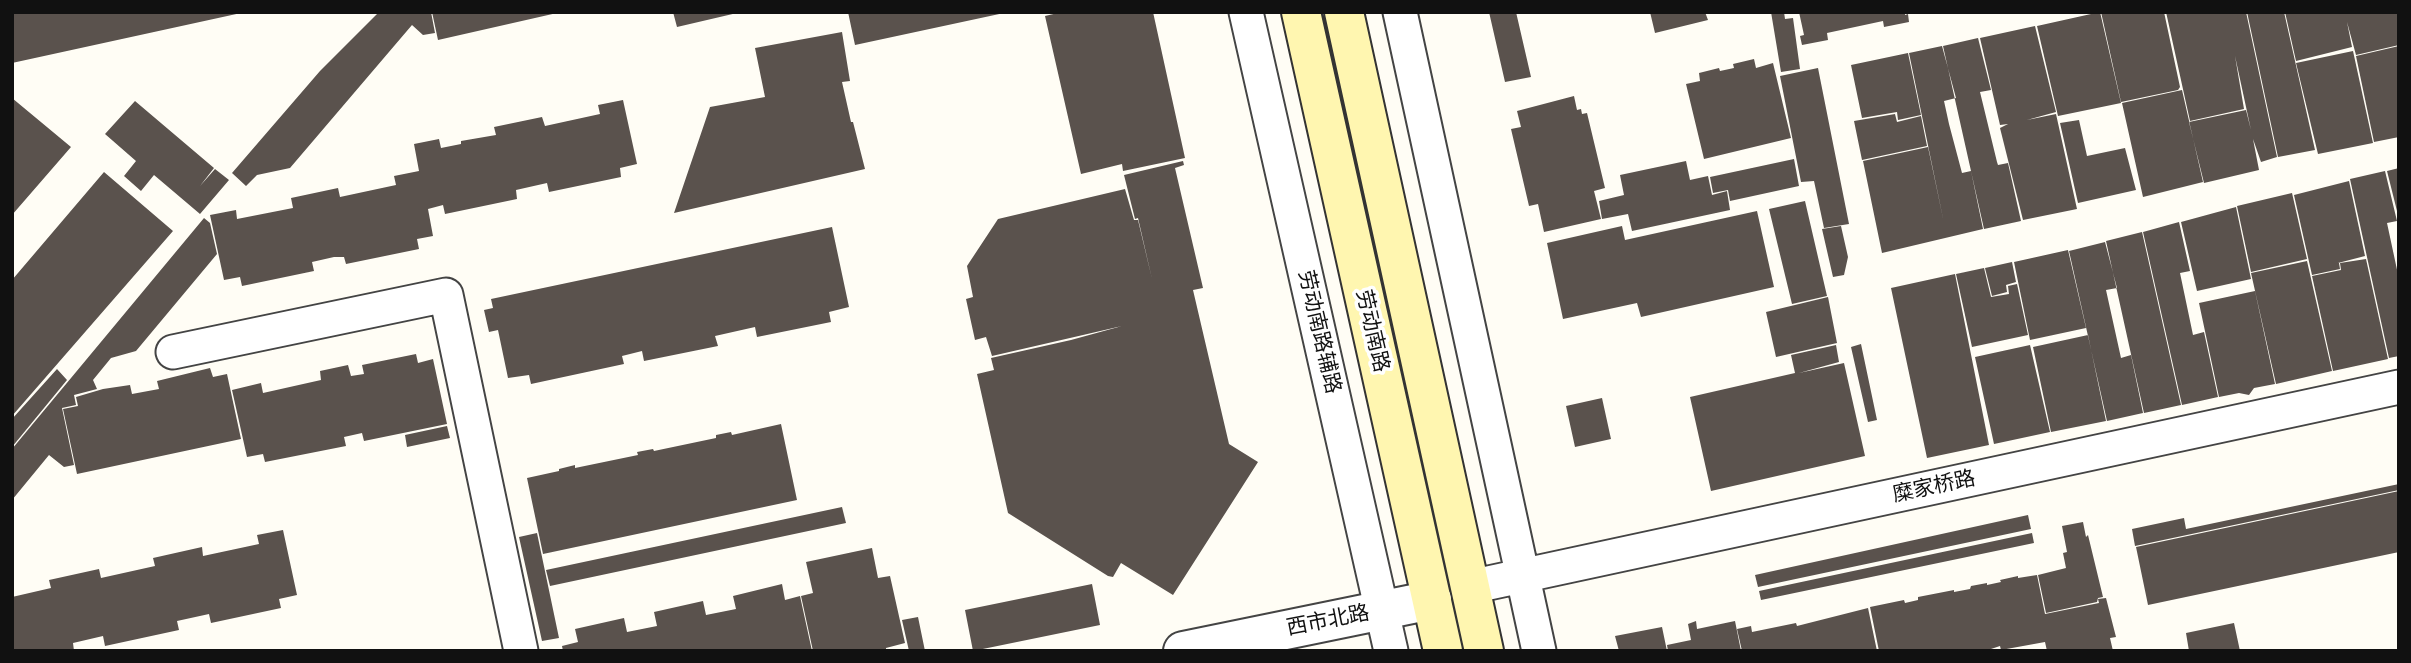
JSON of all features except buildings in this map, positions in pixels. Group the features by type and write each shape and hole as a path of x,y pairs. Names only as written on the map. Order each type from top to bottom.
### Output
{"main road":[{"name":"劳动南路","path":"1301,12 1443,651"},
{"name":"劳动南路","path":"1344,12 1484,651"}],"street":[{"name":"劳动南路辅路","path":"1246,12 1391,651"},
{"path":"1400,12 1539,651"},
{"path":"173,352 446,295 521,651"},
{"name":"糜家桥路","path":"1470,587 2399,387"},
{"name":"西市北路","path":"1183,651 1432,600"}]}
